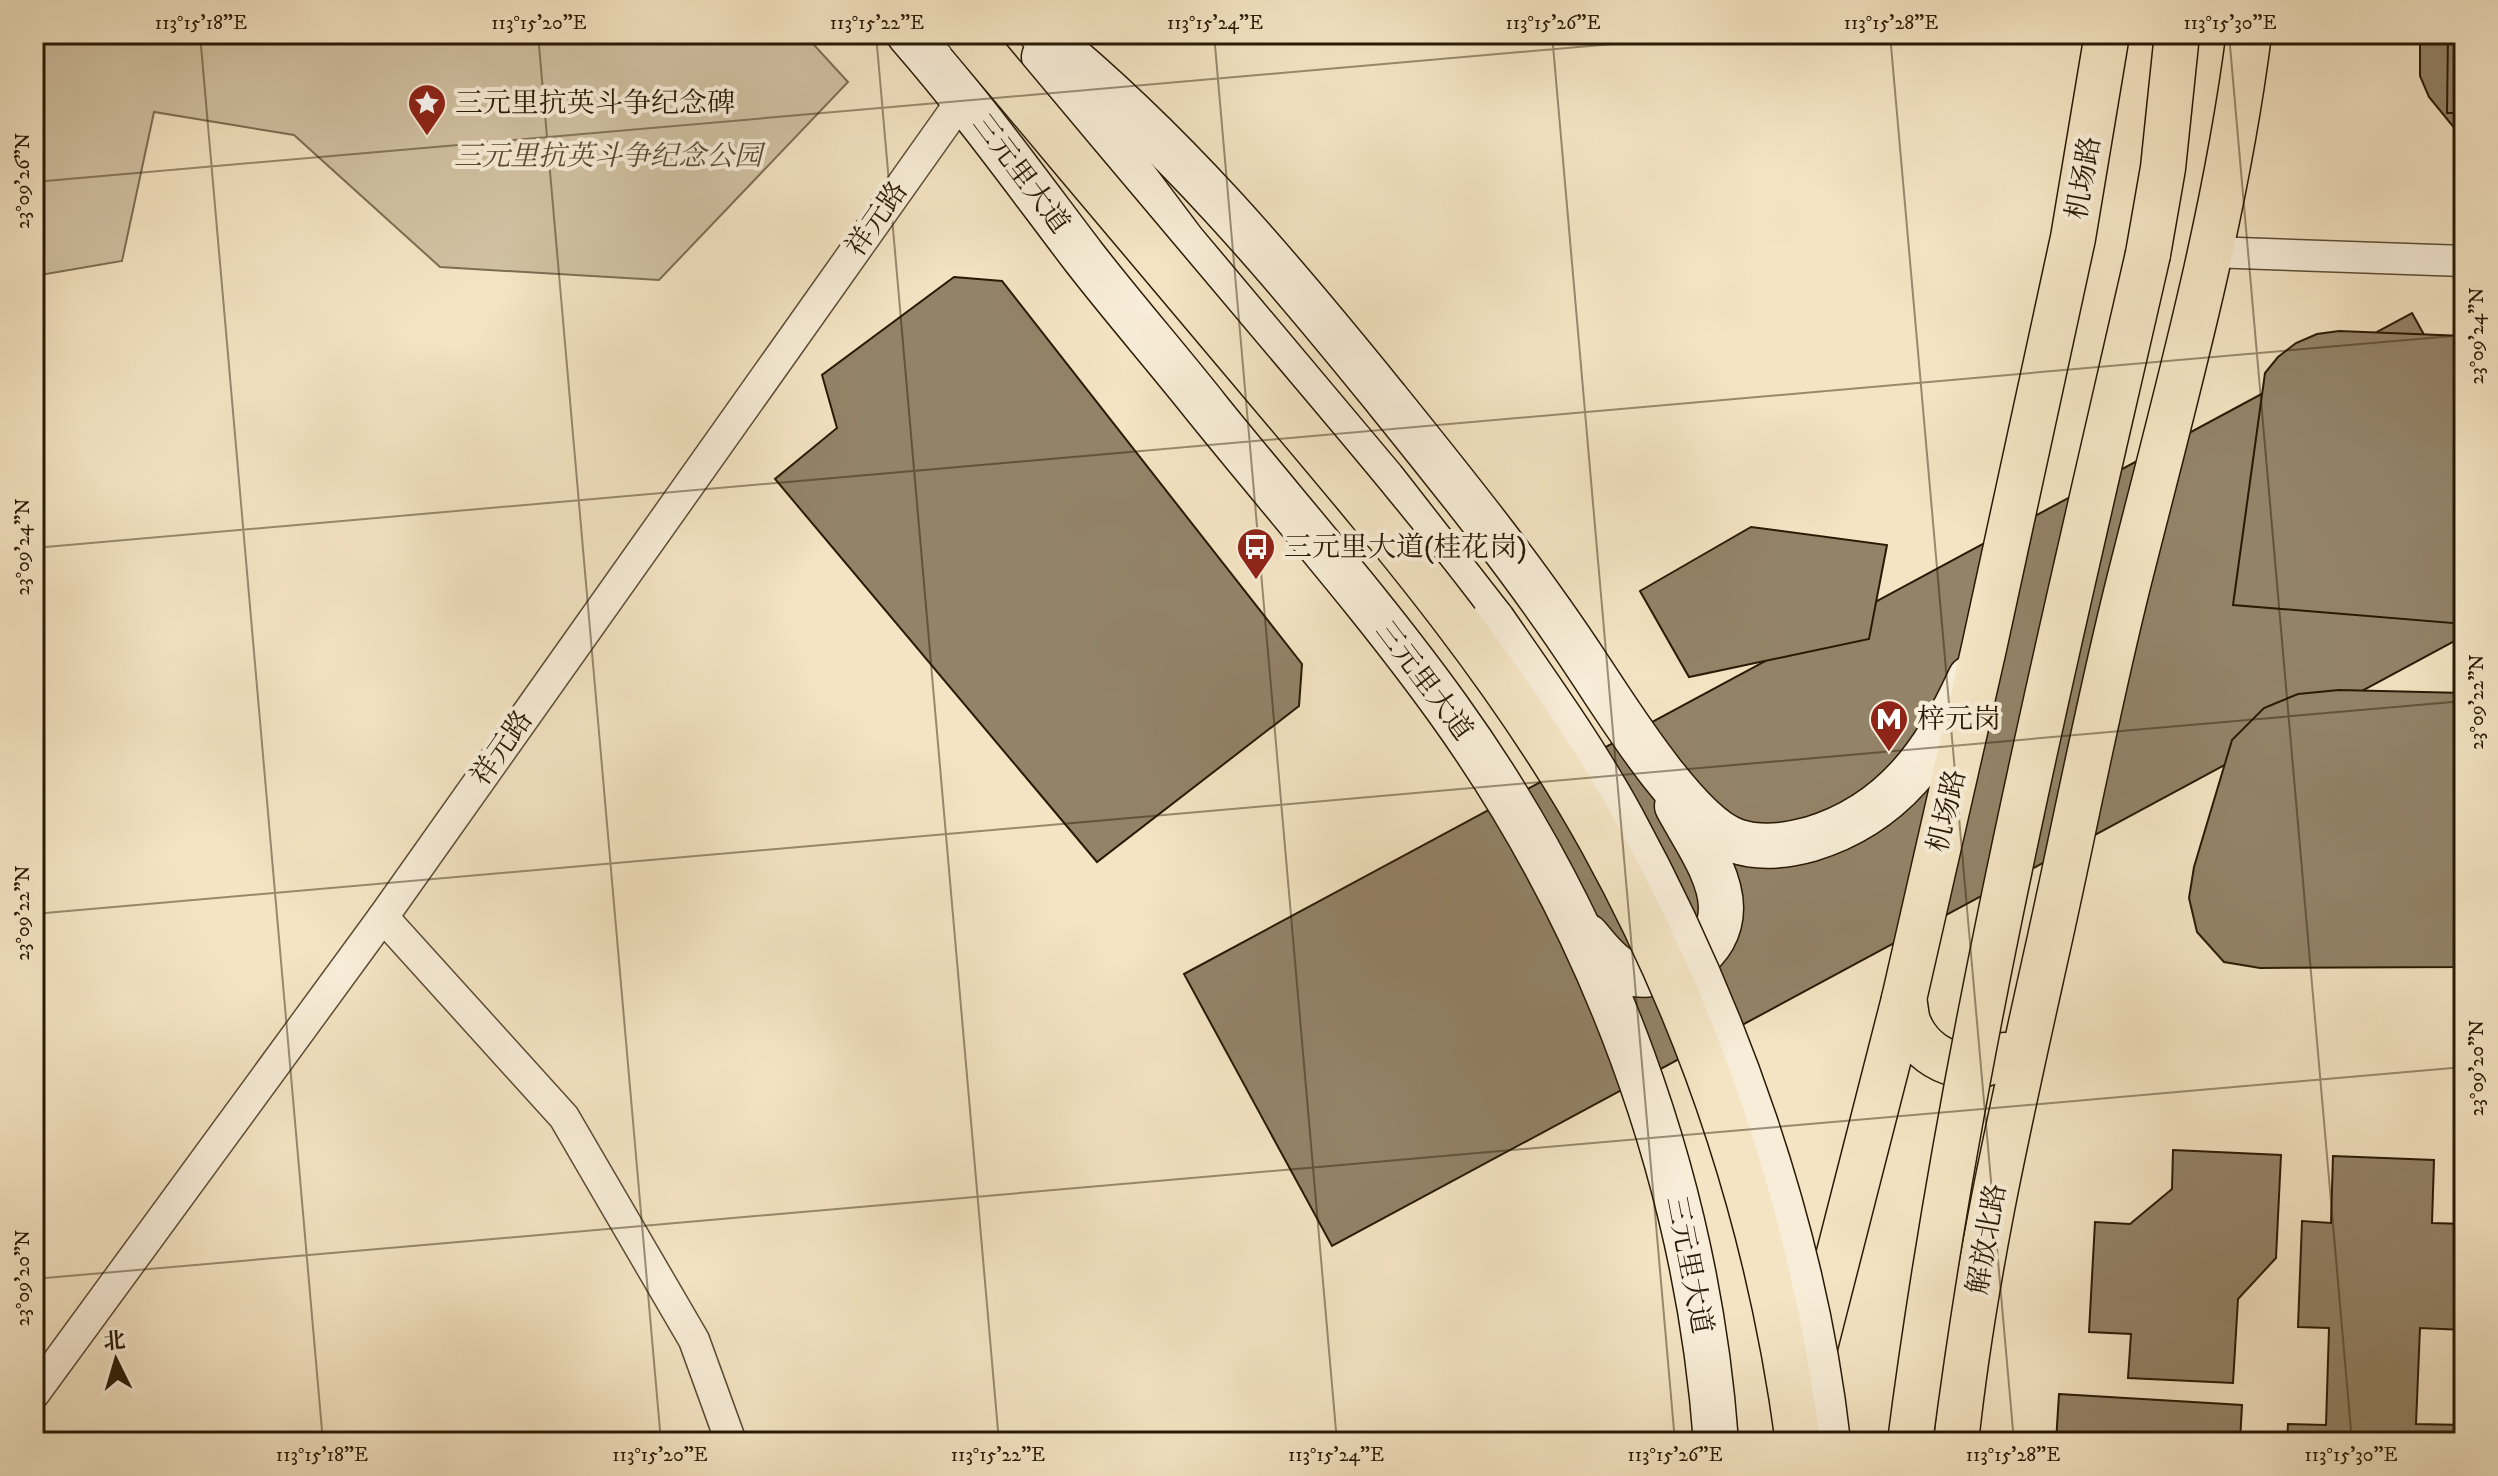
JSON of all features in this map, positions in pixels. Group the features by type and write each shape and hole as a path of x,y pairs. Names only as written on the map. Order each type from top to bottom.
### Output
{"highway":[{"path":"968,34 1416,568 1519,707 1576,798 1654,944 1732,1139 1774,1294 1798,1442"},
{"name":"机场路","path":"1790,1442 1904,999 1984,648 2073,238 2107,34"},
{"path":"1910,1442 1940,1237 2001,901 2148,254 2167,140 2177,34"},
{"path":"1904,999 1909,1024 1926,1050 1940,1060 1966,1066 1994,1062 2028,1037 2122,609 2210,252 2229,163 2249,34"},
{"name":"解放北路","path":"1956,1442 1963,1372 1992,1208 2028,1037"}],"main road":[{"name":"三元里大道","path":"909,34 964,97 1086,259 1448,709 1502,789 1596,967 1668,1158 1688,1240 1716,1442"},
{"path":"1027,34 1183,242 1383,480 1493,621 1621,817 1666,904 1734,1063 1786,1236 1812,1339 1828,1442"},
{"path":"1042,34 1110,89 1189,167 1356,361 1520,571 1654,766 1716,882 1721,909 1713,944 1680,969 1632,975 1608,962 1573,919"},
{"path":"1654,766 1731,840 1758,846 1796,843 1847,828 1908,779 1932,750 1984,648"}],"street":[{"name":"祥元路","path":"34,1394 383,917 964,97"},
{"path":"2210,252 2464,261"},
{"path":"383,917 564,1117 694,1340 731,1442"}],"green space":[{"name":"三元里抗英斗争纪念公园","path":"34,34 804,34 848,82 659,280 440,267 294,135 154,112 122,261 34,276"}],"building":[{"path":"2420,34 2464,34 2464,140 2429,97 2420,76"},
{"path":"2448,34 2464,34 2464,113 2447,113"},
{"path":"954,277 1002,281 1302,664 1299,706 1097,862 775,479 837,428 822,375"},
{"path":"2412,313 2464,407 2464,636 1332,1246 1184,974"},
{"path":"2339,331 2464,336 2464,624 2233,605 2265,373 2278,357 2296,343 2317,334"},
{"path":"1751,527 1887,545 1869,639 1689,677 1640,591"},
{"path":"2339,690 2464,693 2464,967 2260,968 2224,962 2197,932 2189,898 2194,867 2232,740 2264,708 2298,694"},
{"path":"2173,1150 2281,1155 2276,1258 2238,1299 2233,1383 2128,1378 2131,1334 2089,1332 2095,1222 2130,1224 2172,1189"},
{"path":"2333,1156 2434,1160 2432,1223 2464,1224 2464,1330 2420,1328 2416,1424 2464,1425 2464,1442 2287,1442 2288,1424 2326,1425 2329,1328 2298,1327 2302,1221 2331,1223"},
{"path":"2059,1394 2242,1405 2240,1442 2056,1442"}],"place":[{"name":"三元里抗英斗争纪念碑","path":"427,137"},
{"name":"三元里大道(桂花岗)","path":"1256,581"},
{"name":"梓元岗","path":"1889,753"}]}
